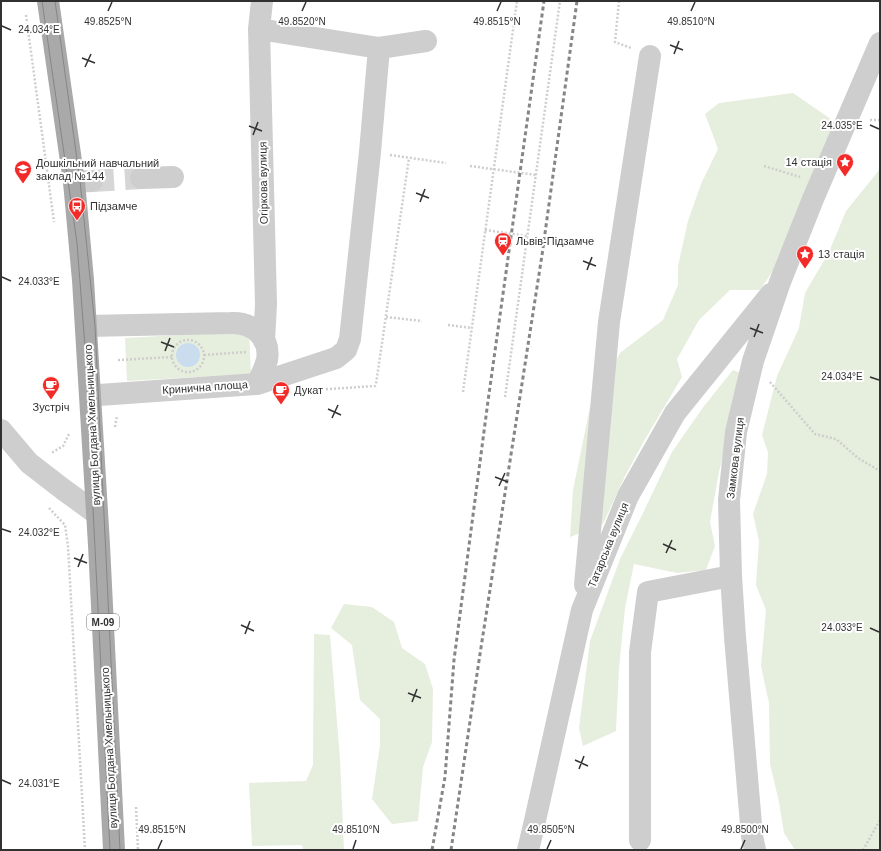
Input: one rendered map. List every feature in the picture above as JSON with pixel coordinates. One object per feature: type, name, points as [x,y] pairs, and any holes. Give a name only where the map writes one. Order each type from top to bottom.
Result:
[{"type":"main road","name":"вулиця Богдана Хмельницького","points":[[48,1],[83,182],[83,280],[97,514],[114,850]]},
{"type":"street","name":"Огіркова вулиця","points":[[262,1],[259,28],[266,346]]},
{"type":"street","points":[[259,28],[379,48],[426,41]]},
{"type":"street","name":"Замкова вулиця","points":[[755,850],[750,820],[731,576],[729,500],[736,432],[753,361],[780,282],[813,199],[880,43]]},
{"type":"street","points":[[257,384],[336,358],[346,350],[350,339],[370,152],[379,48]]},
{"type":"street","points":[[582,610],[609,322],[650,56]]},
{"type":"street","points":[[141,178],[173,177]]},
{"type":"street","name":"Татарська вулиця","points":[[528,850],[582,610],[628,496],[675,413],[780,282]]},
{"type":"street","points":[[86,326],[238,323],[244,324],[256,330],[266,346]]},
{"type":"street","name":"Кринична площа","points":[[90,394],[99,395],[257,384],[267,360],[266,346]]},
{"type":"street","points":[[1,430],[29,463],[97,514]]},
{"type":"street","points":[[640,840],[640,652],[648,592],[731,576]]},
{"type":"path","points":[[463,392],[517,1]]},
{"type":"path","points":[[505,397],[560,1]]},
{"type":"path","points":[[616,42],[620,1]]},
{"type":"path","points":[[25,9],[54,227]]},
{"type":"path","points":[[370,152],[446,163]]},
{"type":"path","points":[[314,390],[375,386],[377,382],[409,158]]},
{"type":"path","points":[[470,166],[536,175]]},
{"type":"path","points":[[764,166],[804,178]]},
{"type":"path","points":[[485,230],[527,236]]},
{"type":"path","points":[[386,316],[422,321]]},
{"type":"path","points":[[448,325],[472,328]]},
{"type":"path","points":[[192,340],[197,342],[203,350],[204,360],[194,370],[189,372],[179,368],[175,364],[173,357],[172,354],[177,344],[182,341],[192,340]]},
{"type":"path","points":[[204,355],[266,346]]},
{"type":"path","points":[[118,360],[173,357]]},
{"type":"path","points":[[753,361],[815,434],[836,440],[858,458],[880,471]]},
{"type":"path","points":[[63,446],[70,432]]},
{"type":"path","points":[[65,525],[69,554],[85,850]]},
{"type":"path","points":[[863,850],[880,820]]},
{"type":"green space","points":[[793,93],[835,122],[782,257],[760,290],[730,290],[699,320],[677,359],[682,377],[625,476],[603,524],[570,537],[573,490],[590,407],[620,353],[663,320],[678,285],[678,266],[688,221],[701,184],[718,149],[705,114],[719,103]]},
{"type":"green space","points":[[880,169],[880,850],[795,850],[784,833],[779,802],[770,764],[769,703],[761,666],[766,610],[756,585],[759,541],[753,514],[767,474],[768,452],[762,435],[777,376],[799,328],[805,293],[829,252],[846,211]]},
{"type":"green space","points":[[249,331],[251,374],[127,381],[125,338]]},
{"type":"green space","points":[[733,370],[746,375],[735,404],[719,472],[710,522],[715,546],[706,570],[677,573],[634,564],[625,608],[619,668],[616,731],[583,746],[579,728],[590,641],[620,559],[672,452],[704,406]]},
{"type":"green space","points":[[344,604],[372,607],[394,622],[402,648],[425,664],[433,689],[432,742],[423,767],[418,821],[392,824],[372,799],[380,745],[380,719],[360,700],[352,645],[331,628]]},
{"type":"green space","points":[[314,634],[330,635],[340,759],[344,850],[303,850],[302,845],[252,846],[249,783],[306,781],[313,765]]},
{"type":"water","points":[[188,343],[193,344],[199,350],[199,360],[193,366],[188,367],[183,366],[177,360],[176,355],[177,350],[183,344]]},
{"type":"tunnel","points":[[92,181],[141,178]]},
{"type":"tram line","points":[[42,1],[77,243],[85,347],[110,850]]},
{"type":"tram line","points":[[55,1],[80,181],[95,326],[120,850]]},
{"type":"railway","points":[[432,850],[445,777],[454,660],[488,401],[544,1]]},
{"type":"railway","points":[[451,850],[542,255],[577,1]]},
{"type":"place","name":"14 стація","points":[[845,177]]},
{"type":"place","name":"Дошкільний навчальний заклад №144","points":[[23,184]]},
{"type":"place","name":"Підзамче","points":[[77,221]]},
{"type":"place","name":"Львів-Підзамче","points":[[503,256]]},
{"type":"place","name":"13 стація","points":[[805,269]]},
{"type":"place","name":"Зустріч","points":[[51,400]]},
{"type":"place","name":"Дукат","points":[[281,405]]}]
